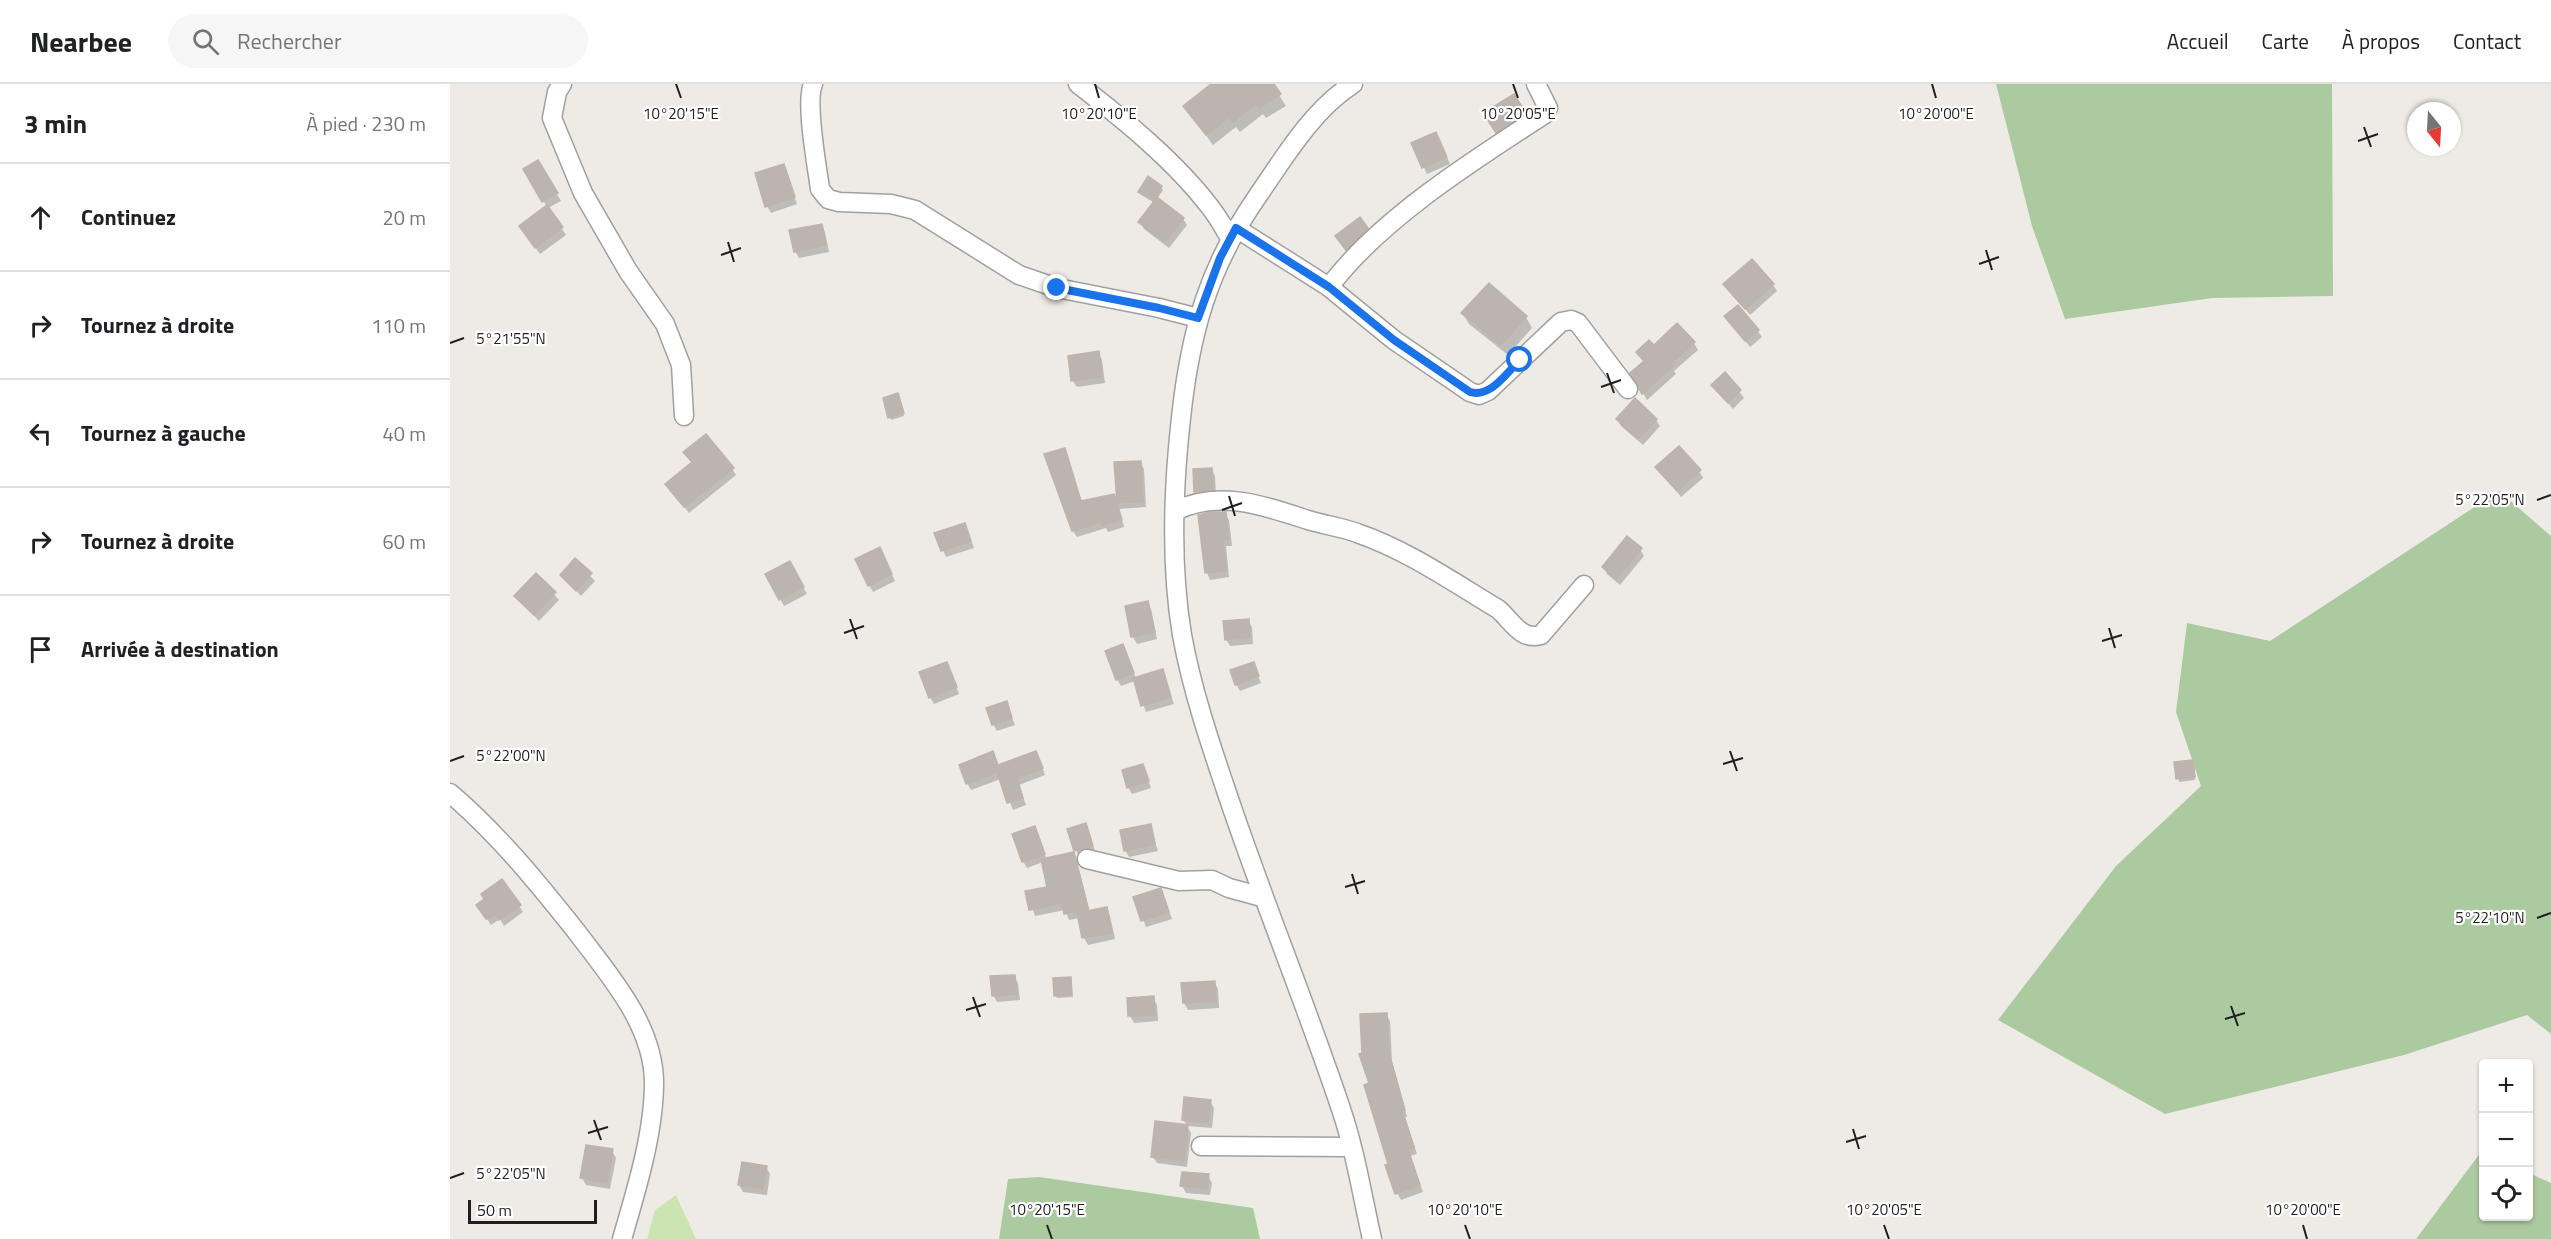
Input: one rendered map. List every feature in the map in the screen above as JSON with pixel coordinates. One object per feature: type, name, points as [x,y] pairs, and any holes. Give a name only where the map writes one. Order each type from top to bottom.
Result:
[{"type":"street","points":[[562,84],[557,92],[552,118],[583,193],[628,271],[665,324],[681,365],[684,416]]},
{"type":"street","points":[[813,84],[810,91],[811,106],[820,189],[828,199],[839,202],[891,204],[915,210],[1019,275],[1057,288],[1198,318]]},
{"type":"street","points":[[1077,84],[1147,141],[1185,179],[1233,233],[1329,287],[1394,340],[1470,392],[1479,394],[1488,391],[1561,322],[1571,320],[1578,323],[1628,389]]},
{"type":"street","points":[[1353,84],[1324,108],[1301,135],[1233,233],[1198,318],[1184,391],[1175,471],[1174,554],[1182,631],[1189,671],[1200,712],[1262,897],[1342,1110],[1372,1239]]},
{"type":"street","points":[[1329,287],[1339,273],[1383,231],[1448,178],[1545,114],[1548,108],[1536,84]]},
{"type":"street","points":[[1175,511],[1195,503],[1241,500],[1266,505],[1357,533],[1393,548],[1498,609],[1523,635],[1532,638],[1541,635],[1584,585]]},
{"type":"street","points":[[450,793],[472,812],[530,873],[628,1002],[647,1043],[654,1082],[650,1124],[622,1239]]},
{"type":"street","points":[[1087,859],[1179,881],[1212,880],[1229,888],[1262,897]]},
{"type":"street","points":[[1202,1146],[1351,1147]]},
{"type":"green space","points":[[1996,84],[2332,84],[2333,296],[2212,298],[2065,319],[2032,226]]},
{"type":"green space","points":[[2499,491],[2551,536],[2551,1034],[2527,1015],[2404,1055],[2165,1114],[1998,1020],[2116,866],[2201,786],[2176,712],[2187,623],[2270,641]]},
{"type":"green space","points":[[2479,1155],[2479,1221],[2533,1221],[2533,1175],[2551,1183],[2551,1239],[2416,1239]]},
{"type":"green space","points":[[1039,1177],[1253,1208],[1260,1239],[999,1239],[1008,1179]]},
{"type":"green space","points":[[676,1195],[696,1239],[647,1239],[655,1210]]},
{"type":"building","points":[[1211,84],[1274,84],[1281,94],[1259,108],[1256,104],[1233,122],[1229,117],[1206,135],[1183,106]]},
{"type":"building","points":[[1514,94],[1526,113],[1496,133],[1483,113]]},
{"type":"building","points":[[1436,132],[1447,157],[1422,168],[1411,143]]},
{"type":"building","points":[[538,160],[558,193],[542,202],[523,169]]},
{"type":"building","points":[[784,164],[795,197],[765,207],[755,173]]},
{"type":"building","points":[[1148,176],[1162,186],[1153,201],[1138,192]]},
{"type":"building","points":[[1157,197],[1184,218],[1165,242],[1138,222]]},
{"type":"building","points":[[547,205],[563,227],[535,248],[519,226]]},
{"type":"building","points":[[1360,217],[1368,228],[1346,250],[1335,236]]},
{"type":"building","points":[[822,224],[826,245],[794,252],[789,230]]},
{"type":"building","points":[[1752,259],[1774,284],[1745,309],[1723,284]]},
{"type":"building","points":[[1489,283],[1527,316],[1501,345],[1461,313]]},
{"type":"building","points":[[1738,305],[1759,330],[1745,341],[1724,316]]},
{"type":"building","points":[[1677,323],[1695,342],[1642,394],[1630,373],[1644,361],[1636,352],[1649,340],[1654,345]]},
{"type":"building","points":[[1099,351],[1102,377],[1071,381],[1068,356]]},
{"type":"building","points":[[1725,372],[1741,390],[1728,403],[1711,385]]},
{"type":"building","points":[[898,393],[904,413],[888,418],[883,398]]},
{"type":"building","points":[[1635,398],[1657,419],[1638,439],[1616,419]]},
{"type":"building","points":[[706,434],[734,468],[684,507],[665,484],[692,462],[683,452]]},
{"type":"building","points":[[1679,446],[1701,470],[1677,491],[1655,467]]},
{"type":"building","points":[[1065,448],[1081,501],[1114,494],[1117,502],[1114,462],[1141,461],[1143,501],[1117,503],[1122,520],[1102,525],[1101,522],[1072,531],[1044,454]]},
{"type":"building","points":[[1212,468],[1213,490],[1194,492],[1193,469]]},
{"type":"building","points":[[1226,512],[1229,539],[1223,540],[1226,571],[1205,573],[1198,515]]},
{"type":"building","points":[[965,523],[971,541],[941,551],[934,533]]},
{"type":"building","points":[[1627,536],[1642,548],[1616,579],[1602,567]]},
{"type":"building","points":[[880,547],[892,574],[868,586],[855,559]]},
{"type":"building","points":[[575,558],[592,573],[576,591],[560,575]]},
{"type":"building","points":[[790,561],[804,587],[779,600],[765,574]]},
{"type":"building","points":[[536,573],[556,592],[534,615],[514,596]]},
{"type":"building","points":[[1148,601],[1155,632],[1131,637],[1125,606]]},
{"type":"building","points":[[1249,619],[1250,637],[1225,640],[1223,621]]},
{"type":"building","points":[[1123,644],[1134,673],[1116,680],[1105,651]]},
{"type":"building","points":[[947,662],[957,687],[929,698],[919,672]]},
{"type":"building","points":[[1254,662],[1259,676],[1235,685],[1230,670]]},
{"type":"building","points":[[1163,669],[1171,697],[1141,706],[1133,678]]},
{"type":"building","points":[[1007,701],[1012,718],[992,725],[986,708]]},
{"type":"building","points":[[993,751],[998,765],[1036,751],[1043,768],[1017,778],[1023,798],[1007,803],[997,772],[966,784],[959,765]]},
{"type":"building","points":[[2193,760],[2195,777],[2176,779],[2174,762]]},
{"type":"building","points":[[1143,764],[1149,781],[1127,788],[1122,770]]},
{"type":"building","points":[[1086,823],[1093,846],[1074,851],[1067,829]]},
{"type":"building","points":[[1151,824],[1155,844],[1124,851],[1120,830]]},
{"type":"building","points":[[1035,826],[1045,854],[1022,862],[1012,834]]},
{"type":"building","points":[[1074,852],[1088,909],[1064,914],[1062,903],[1029,910],[1025,891],[1047,887],[1041,859]]},
{"type":"building","points":[[502,879],[521,905],[499,920],[495,914],[486,919],[476,905],[484,899],[481,894]]},
{"type":"building","points":[[1161,888],[1169,912],[1141,921],[1133,897]]},
{"type":"building","points":[[1107,907],[1112,933],[1082,938],[1077,913]]},
{"type":"building","points":[[1015,975],[1017,994],[992,996],[990,976]]},
{"type":"building","points":[[1071,977],[1072,994],[1054,996],[1053,978]]},
{"type":"building","points":[[1215,981],[1216,1001],[1183,1003],[1181,983]]},
{"type":"building","points":[[1154,996],[1155,1015],[1128,1016],[1127,998]]},
{"type":"building","points":[[1387,1013],[1389,1053],[1405,1110],[1402,1110],[1414,1147],[1408,1149],[1420,1185],[1395,1194],[1364,1085],[1369,1083],[1359,1054],[1362,1053],[1360,1014]]},
{"type":"building","points":[[1184,1097],[1211,1100],[1208,1122],[1182,1120]]},
{"type":"building","points":[[1155,1121],[1188,1125],[1184,1161],[1151,1157]]},
{"type":"building","points":[[586,1145],[613,1149],[607,1183],[580,1178]]},
{"type":"building","points":[[742,1162],[767,1166],[763,1189],[738,1185]]},
{"type":"building","points":[[1182,1172],[1209,1174],[1207,1189],[1180,1186]]},
{"type":"route","points":[[1057,288],[1198,318],[1220,258],[1236,228],[1329,287],[1394,340],[1470,392],[1479,394],[1488,391],[1520,360]]}]
